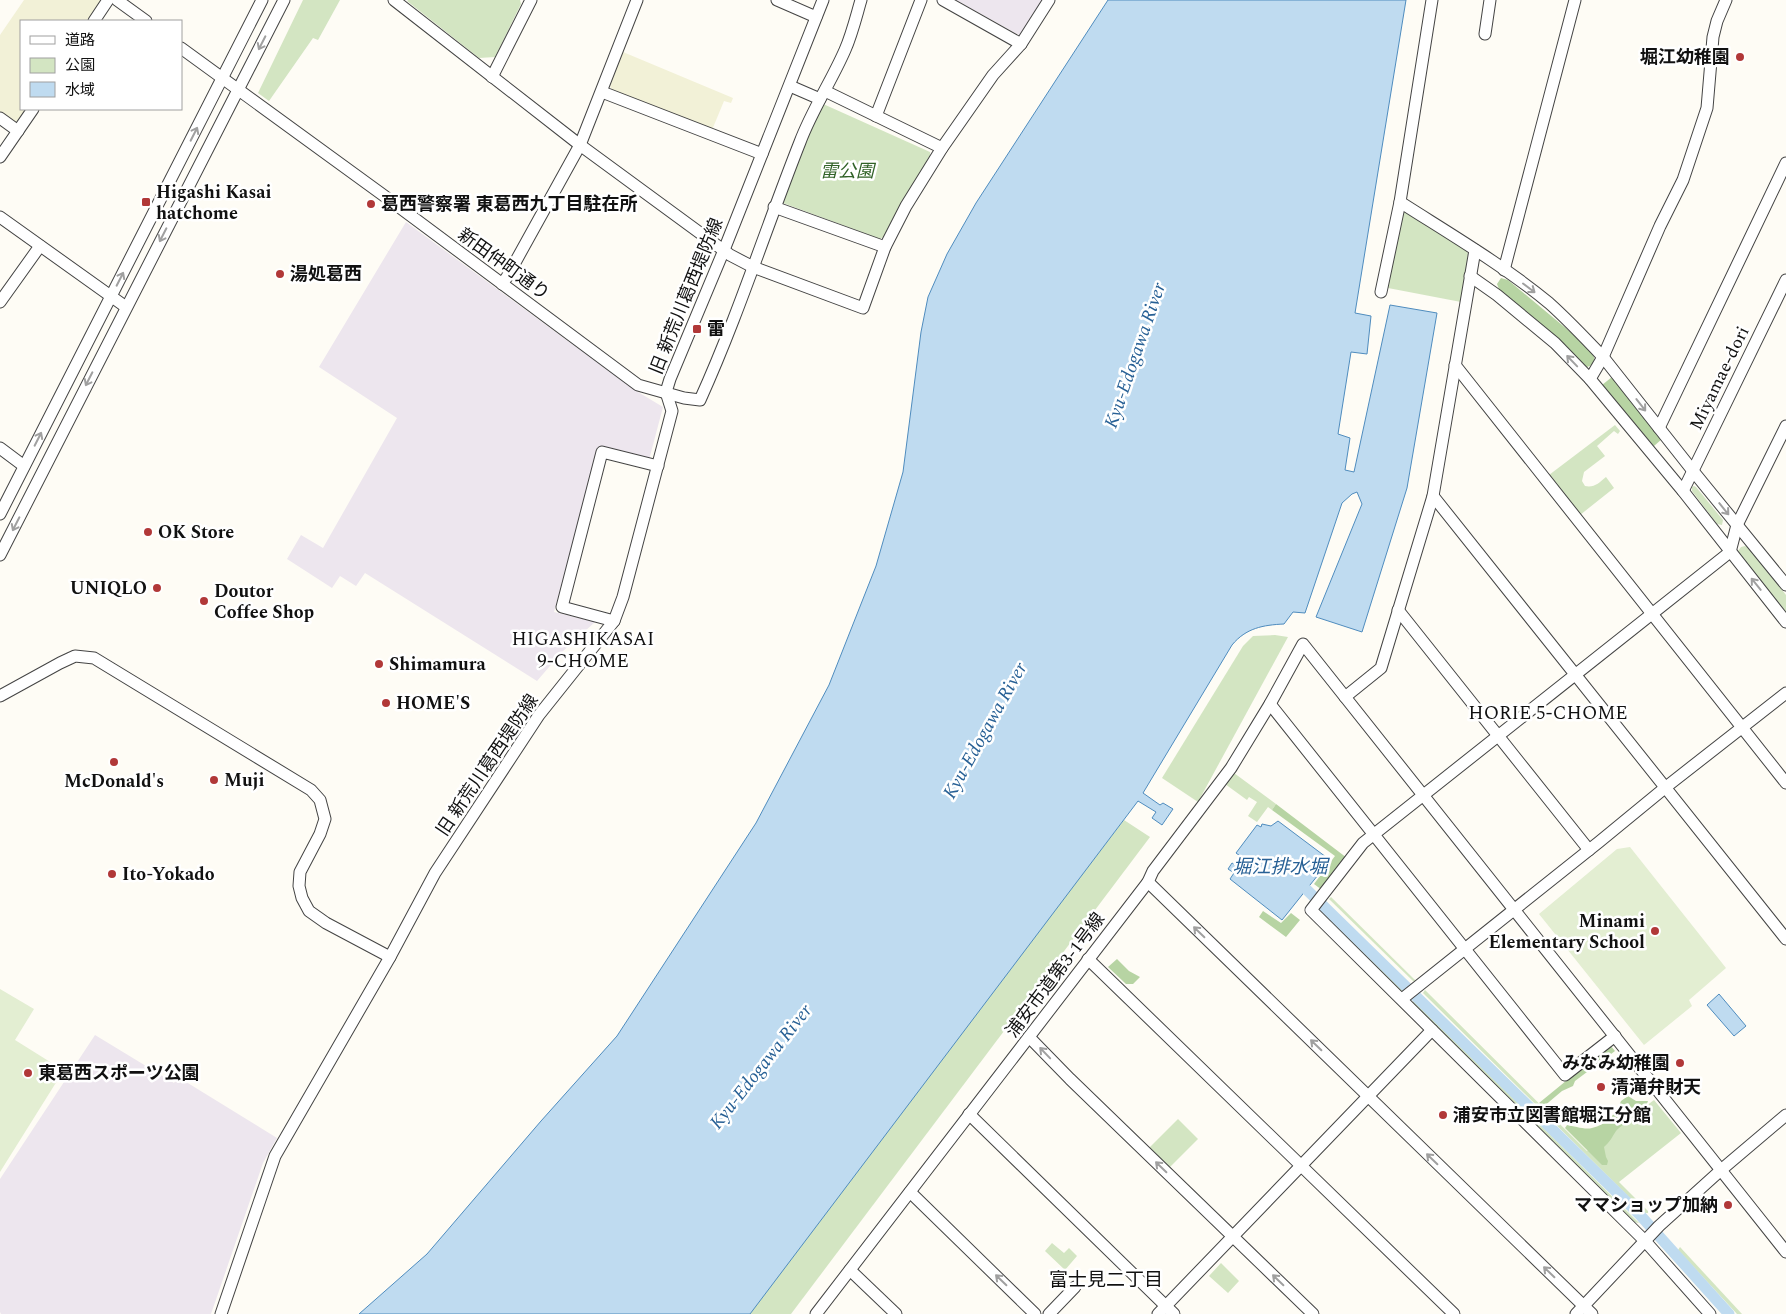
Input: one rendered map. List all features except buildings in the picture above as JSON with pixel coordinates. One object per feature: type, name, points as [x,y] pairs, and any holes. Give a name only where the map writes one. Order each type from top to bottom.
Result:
[{"type":"street","points":[[95,20],[108,0]]},
{"type":"street","points":[[117,0],[145,20]]},
{"type":"street","points":[[0,514],[262,0]]},
{"type":"street","points":[[0,555],[284,0]]},
{"type":"street","points":[[492,77],[531,0]]},
{"type":"street","points":[[502,284],[580,145],[637,0]]},
{"type":"street","points":[[777,0],[816,17]]},
{"type":"street","name":"旧 新荒川葛西堤防線","points":[[221,1314],[275,1156],[390,957],[435,873],[539,715],[614,621],[672,411],[666,392],[674,368],[724,250],[823,0]]},
{"type":"street","points":[[753,267],[807,123],[846,48],[861,0]]},
{"type":"street","points":[[876,116],[921,0]]},
{"type":"street","points":[[943,0],[1021,44]]},
{"type":"street","points":[[399,2],[580,145],[724,250],[753,267],[863,308],[885,247],[906,206],[942,148],[993,75],[1021,44],[1049,0]]},
{"type":"street","points":[[1381,292],[1400,202],[1432,0]]},
{"type":"street","points":[[1485,34],[1490,0]]},
{"type":"street","points":[[1504,270],[1575,0]]},
{"type":"street","points":[[1590,379],[1603,357],[1682,180],[1707,108],[1714,37],[1717,21],[1726,0]]},
{"type":"street","name":"新田仲町通り","points":[[182,49],[638,385],[654,391],[700,400],[718,360],[753,267]]},
{"type":"street","points":[[790,86],[823,95],[876,116],[942,148]]},
{"type":"street","points":[[602,92],[762,154]]},
{"type":"street","points":[[0,158],[33,110]]},
{"type":"street","points":[[0,118],[18,131]]},
{"type":"street","points":[[1659,428],[1786,163]]},
{"type":"street","points":[[1400,202],[1475,250],[1549,304],[1603,357],[1786,585]]},
{"type":"street","points":[[774,207],[885,247]]},
{"type":"street","points":[[0,217],[126,307]]},
{"type":"street","points":[[0,302],[40,246]]},
{"type":"street","points":[[1475,250],[1433,496],[1381,668],[1345,697],[1786,1252]]},
{"type":"street","points":[[1470,276],[1497,295],[1555,342],[1590,379],[1683,491],[1786,622]]},
{"type":"street","name":"Miyamae-dori","points":[[1683,491],[1786,280]]},
{"type":"street","points":[[1455,365],[1786,783]]},
{"type":"street","points":[[1710,1314],[1647,1239],[1311,910],[1363,843],[1730,552],[1737,525],[1786,426]]},
{"type":"street","points":[[0,448],[24,466]]},
{"type":"street","points":[[614,621],[562,607],[602,452],[658,466]]},
{"type":"street","points":[[1433,496],[1786,940]]},
{"type":"street","points":[[1398,610],[1590,850]]},
{"type":"street","name":"浦安市道第3-1号線","points":[[816,1314],[1148,882],[1153,871],[1230,768],[1270,704],[1302,644],[1345,697]]},
{"type":"street","points":[[0,696],[60,662],[75,656],[94,658],[311,790],[320,800],[325,819],[313,850],[300,872],[298,886],[302,898],[309,911],[326,923],[390,957]]},
{"type":"street","points":[[1402,999],[1786,693]]},
{"type":"street","points":[[1270,704],[1565,1075],[1615,1036]]},
{"type":"street","points":[[1148,882],[1368,1096],[1584,1311],[1659,1226],[1786,1115]]},
{"type":"street","points":[[1088,959],[1454,1314]]},
{"type":"street","points":[[969,1114],[1166,1311],[1232,1236],[1432,1030]]},
{"type":"street","points":[[1029,1037],[1078,1088],[1313,1314]]},
{"type":"street","points":[[910,1192],[1036,1314]]},
{"type":"street","points":[[850,1270],[896,1314]]},
{"type":"street","points":[[1049,1314],[1075,1287]]},
{"type":"shaded area","points":[[956,0],[1046,0],[1024,33],[1019,35]]},
{"type":"shaded area","points":[[406,222],[633,389],[663,407],[649,460],[598,447],[554,612],[595,622],[562,652],[537,681],[365,573],[356,586],[340,576],[332,588],[287,559],[301,535],[323,548],[397,418],[319,367]]},
{"type":"shaded area","points":[[95,1035],[174,1083],[178,1077],[277,1138],[263,1163],[211,1314],[1,1314],[0,1312],[0,1179]]},
{"type":"green space","points":[[24,0],[102,0],[88,20],[20,20],[20,110],[26,110],[19,121],[13,122],[0,112],[0,35]]},
{"type":"green space","points":[[303,0],[340,0],[318,40],[313,38],[269,101],[258,93]]},
{"type":"green space","points":[[408,0],[520,0],[521,4],[495,57],[479,58]]},
{"type":"green space","points":[[623,52],[733,98],[731,103],[724,101],[712,130],[612,90],[610,86]]},
{"type":"green space","name":"雷公園","points":[[821,103],[930,152],[930,159],[885,236],[880,239],[783,203],[780,199]]},
{"type":"green space","points":[[1406,211],[1466,249],[1468,254],[1461,302],[1388,288],[1386,286],[1403,212]]},
{"type":"green space","points":[[1501,278],[1508,280],[1592,350],[1595,361],[1587,367],[1582,365],[1558,340],[1499,289],[1497,284]]},
{"type":"green space","points":[[1612,377],[1662,439],[1654,446],[1602,385]]},
{"type":"green space","points":[[1615,425],[1620,431],[1618,434],[1614,431],[1597,446],[1605,456],[1584,472],[1582,481],[1585,486],[1594,486],[1606,477],[1614,488],[1580,515],[1549,475]]},
{"type":"green space","points":[[1694,486],[1723,520],[1722,525],[1717,524],[1692,491]]},
{"type":"green space","points":[[1741,547],[1749,548],[1786,595],[1786,614],[1739,555],[1738,551]]},
{"type":"green space","points":[[1275,635],[1288,637],[1198,802],[1162,778],[1243,646],[1253,636]]},
{"type":"green space","points":[[1234,773],[1276,804],[1272,810],[1268,807],[1257,822],[1248,816],[1257,802],[1249,797],[1247,800],[1225,784]]},
{"type":"green space","points":[[1276,804],[1347,858],[1322,890],[1314,884],[1335,856],[1272,810]]},
{"type":"green space","points":[[1124,820],[1150,837],[791,1314],[741,1314]]},
{"type":"green space","points":[[1630,847],[1726,968],[1689,1000],[1692,1006],[1644,1045],[1539,914],[1617,849]]},
{"type":"green space","points":[[1331,897],[1417,982],[1413,981],[1329,899]]},
{"type":"green space","points":[[1322,909],[1405,991],[1401,991],[1322,913],[1320,910]]},
{"type":"green space","points":[[1263,911],[1281,923],[1291,913],[1300,920],[1286,937],[1259,917]]},
{"type":"green space","points":[[1117,959],[1129,971],[1140,977],[1133,984],[1126,984],[1108,967]]},
{"type":"green space","name":"東葛西スポーツ公園","points":[[0,989],[34,1009],[15,1040],[55,1065],[57,1081],[0,1172]]},
{"type":"green space","points":[[1425,990],[1587,1151],[1654,1100],[1681,1133],[1619,1182],[1648,1213],[1645,1213],[1423,993]]},
{"type":"green space","points":[[1414,1000],[1639,1223],[1633,1222],[1412,1003]]},
{"type":"green space","points":[[1610,1045],[1615,1051],[1575,1081],[1573,1086],[1562,1091],[1543,1107],[1539,1103]]},
{"type":"green space","points":[[1628,1096],[1636,1101],[1648,1101],[1638,1114],[1616,1131],[1604,1147],[1608,1161],[1607,1165],[1602,1165],[1565,1128],[1567,1125],[1589,1128],[1602,1124],[1610,1118],[1617,1110],[1621,1101]]},
{"type":"green space","points":[[1178,1119],[1198,1139],[1170,1167],[1149,1148]]},
{"type":"green space","points":[[1052,1243],[1064,1253],[1069,1248],[1077,1256],[1065,1270],[1045,1251]]},
{"type":"green space","points":[[1680,1247],[1742,1314],[1737,1314],[1678,1250]]},
{"type":"green space","points":[[1221,1263],[1239,1281],[1228,1293],[1209,1276]]},
{"type":"water","name":"Kyu-Edogawa River","points":[[1108,0],[1406,0],[1355,313],[1371,316],[1367,354],[1351,352],[1338,434],[1350,438],[1345,470],[1354,472],[1390,305],[1437,313],[1407,488],[1362,632],[1316,617],[1362,504],[1357,492],[1342,503],[1305,613],[1293,612],[1284,624],[1255,628],[1237,639],[1143,793],[1160,805],[1163,803],[1173,809],[1162,825],[1152,818],[1156,812],[1138,801],[750,1314],[359,1314],[427,1254],[617,1036],[756,823],[829,685],[876,566],[903,472],[921,332],[928,297],[947,254],[976,203]]},
{"type":"water","name":"堀江排水堀","points":[[1278,821],[1330,860],[1282,920],[1230,879],[1234,873],[1228,869],[1232,863],[1239,867],[1244,860],[1236,853],[1257,825],[1261,827],[1262,824],[1271,826]]},
{"type":"water","points":[[1719,994],[1746,1026],[1734,1036],[1707,1005]]},
{"type":"waterway","points":[[1307,890],[1640,1215],[1729,1314]]},
{"type":"place","name":"堀江幼稚園","points":[[1740,57]]},
{"type":"place","name":"Higashi Kasai hatchome","points":[[146,202]]},
{"type":"place","name":"葛西警察署 東葛西九丁目駐在所","points":[[371,204]]},
{"type":"place","name":"湯処葛西","points":[[280,274]]},
{"type":"place","name":"雷","points":[[697,329]]},
{"type":"place","name":"OK Store","points":[[148,532]]},
{"type":"place","name":"UNIQLO","points":[[157,588]]},
{"type":"place","name":"Doutor Coffee Shop","points":[[204,601]]},
{"type":"place","name":"Shimamura","points":[[379,664]]},
{"type":"place","name":"HOME'S","points":[[386,703]]},
{"type":"place","name":"McDonald's","points":[[114,762]]},
{"type":"place","name":"Muji","points":[[214,780]]},
{"type":"place","name":"Ito-Yokado","points":[[112,874]]},
{"type":"place","name":"Minami Elementary School","points":[[1655,931]]},
{"type":"place","name":"みなみ幼稚園","points":[[1680,1063]]},
{"type":"place","name":"東葛西スポーツ公園","points":[[28,1073]]},
{"type":"place","name":"清滝弁財天","points":[[1601,1087]]},
{"type":"place","name":"浦安市立図書館堀江分館","points":[[1443,1115]]},
{"type":"place","name":"ママショップ加納","points":[[1728,1205]]},
{"type":"district","name":"HIGASHIKASAI 9-CHOME","points":[[583,649]]},
{"type":"district","name":"HORIE 5-CHOME","points":[[1548,712]]},
{"type":"district","name":"富士見二丁目","points":[[1106,1279]]}]
